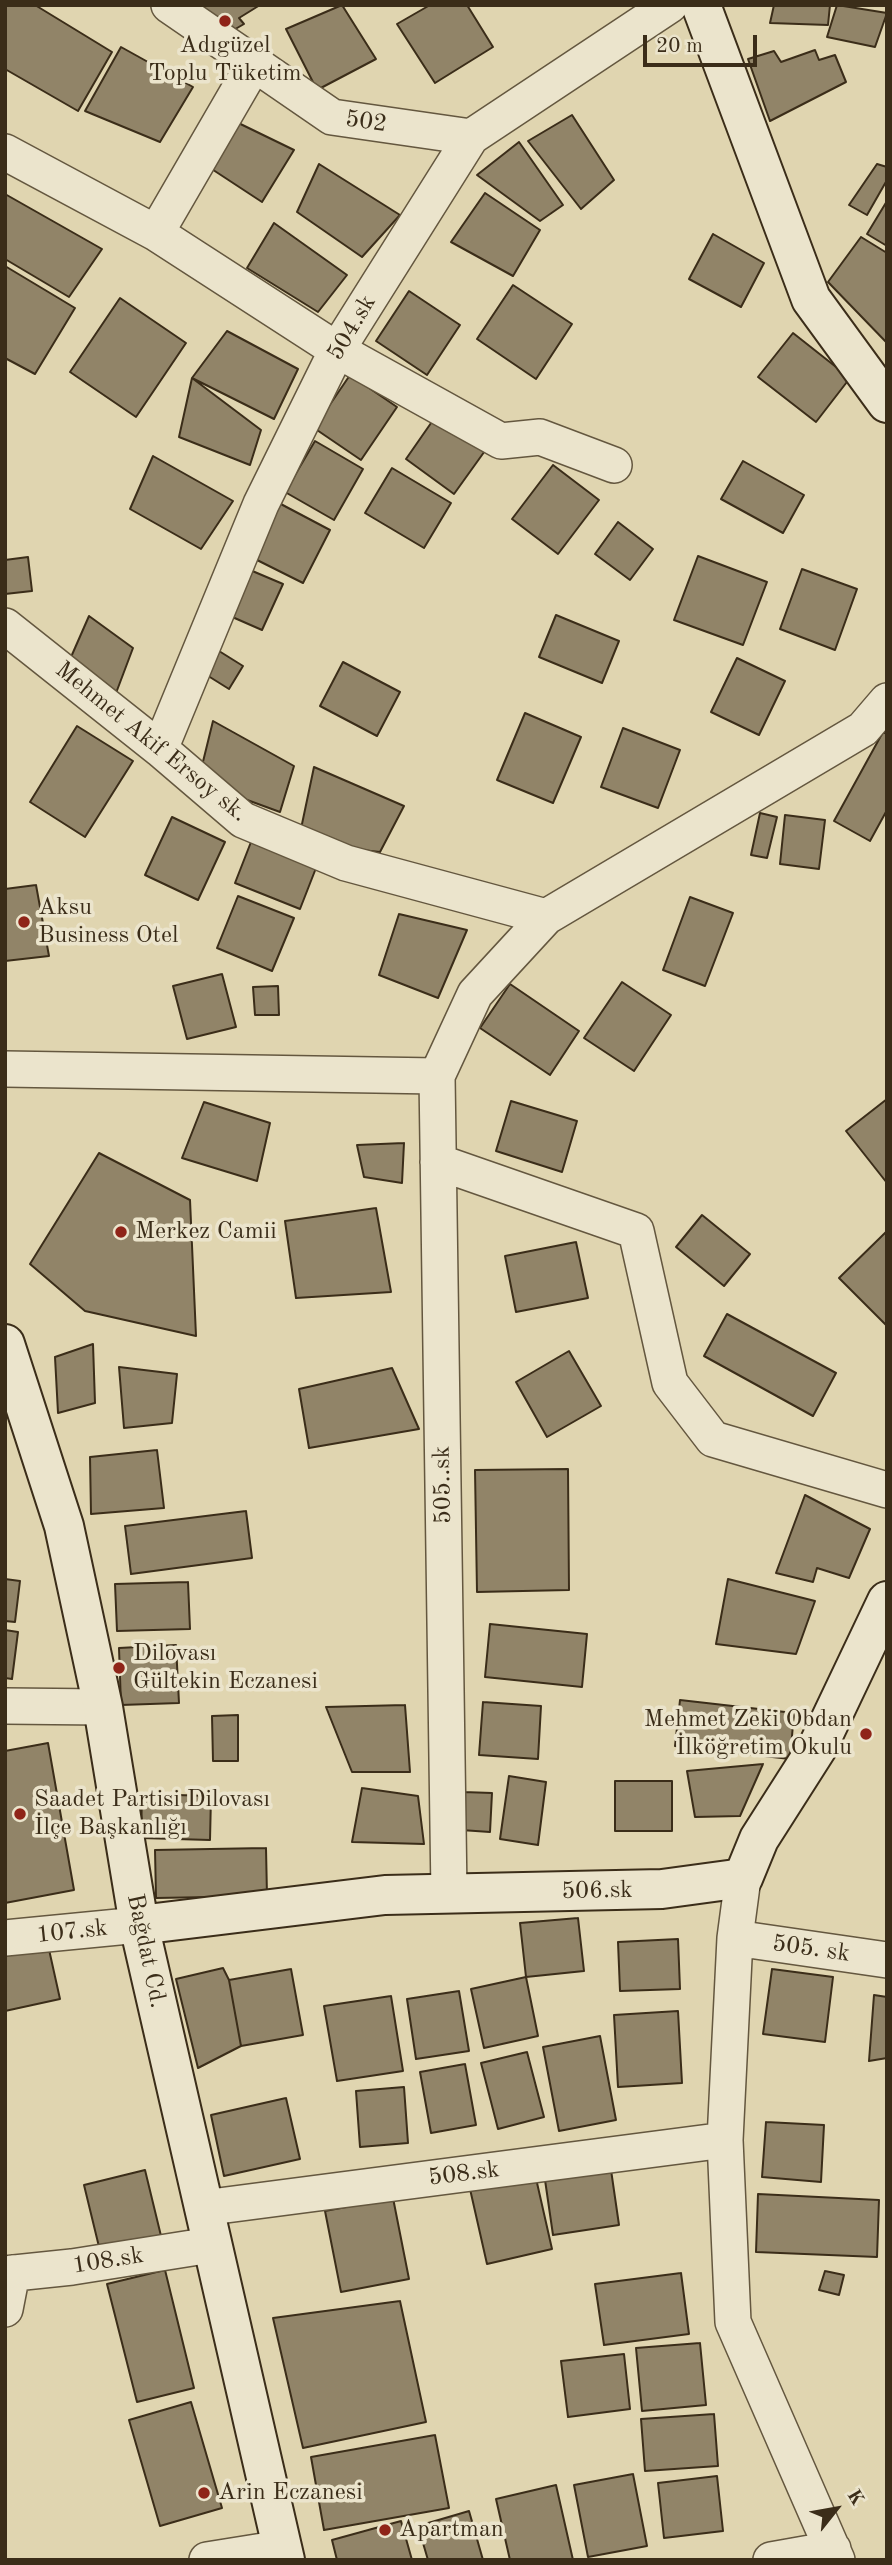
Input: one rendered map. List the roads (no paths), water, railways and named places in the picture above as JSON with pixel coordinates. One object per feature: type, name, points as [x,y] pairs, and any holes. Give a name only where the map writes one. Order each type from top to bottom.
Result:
[{"type":"main road","points":[[701,5],[811,299],[887,403]]},
{"type":"main road","name":"Bağdat Cd.","points":[[5,1344],[65,1526],[103,1707],[139,1925],[284,2554]]},
{"type":"main road","points":[[743,1878],[759,1839],[817,1748],[887,1601]]},
{"type":"main road","name":"506.sk","points":[[139,1925],[385,1895],[662,1889],[743,1878]]},
{"type":"street","name":"502","points":[[169,5],[332,117],[471,137]]},
{"type":"street","name":"504.sk","points":[[160,749],[261,504],[337,350],[471,137],[670,5]]},
{"type":"street","points":[[156,233],[254,64]]},
{"type":"street","points":[[5,152],[156,233],[337,350],[501,441],[540,437],[614,465]]},
{"type":"street","name":"Mehmet Akif Ersoy sk.","points":[[5,625],[160,749],[243,820],[346,863],[546,917]]},
{"type":"street","points":[[5,1069],[437,1076],[475,994],[546,917],[863,729],[887,701]]},
{"type":"street","name":"505..sk","points":[[437,1076],[449,1894]]},
{"type":"street","points":[[438,1162],[636,1231],[670,1383],[713,1439],[887,1490]]},
{"type":"street","points":[[5,1706],[103,1707]]},
{"type":"street","points":[[743,1878],[735,1938],[725,2140],[733,2322],[835,2555],[771,2560]]},
{"type":"street","name":"107.sk","points":[[5,1938],[139,1925]]},
{"type":"street","name":"505. sk","points":[[735,1938],[887,1960]]},
{"type":"street","name":"508.sk","points":[[203,2208],[725,2140]]},
{"type":"street","name":"108.sk","points":[[9,2273],[72,2267],[211,2245]]},
{"type":"street","points":[[5,2309],[9,2273]]},
{"type":"street","points":[[207,2560],[284,2554]]},
{"type":"place","name":"Adıgüzel Toplu Tüketim","points":[[225,21]]},
{"type":"place","name":"Aksu Business Otel","points":[[24,922]]},
{"type":"place","name":"Merkez Camii","points":[[121,1232]]},
{"type":"place","name":"Dilovası Gültekin Eczanesi","points":[[119,1668]]},
{"type":"place","name":"Mehmet Zeki Obdan İlköğretim Okulu","points":[[866,1734]]},
{"type":"place","name":"Saadet Partisi Dilovası İlçe Başkanlığı","points":[[20,1814]]},
{"type":"place","name":"Arin Eczanesi","points":[[204,2493]]},
{"type":"place","name":"Apartman","points":[[385,2530]]}]
